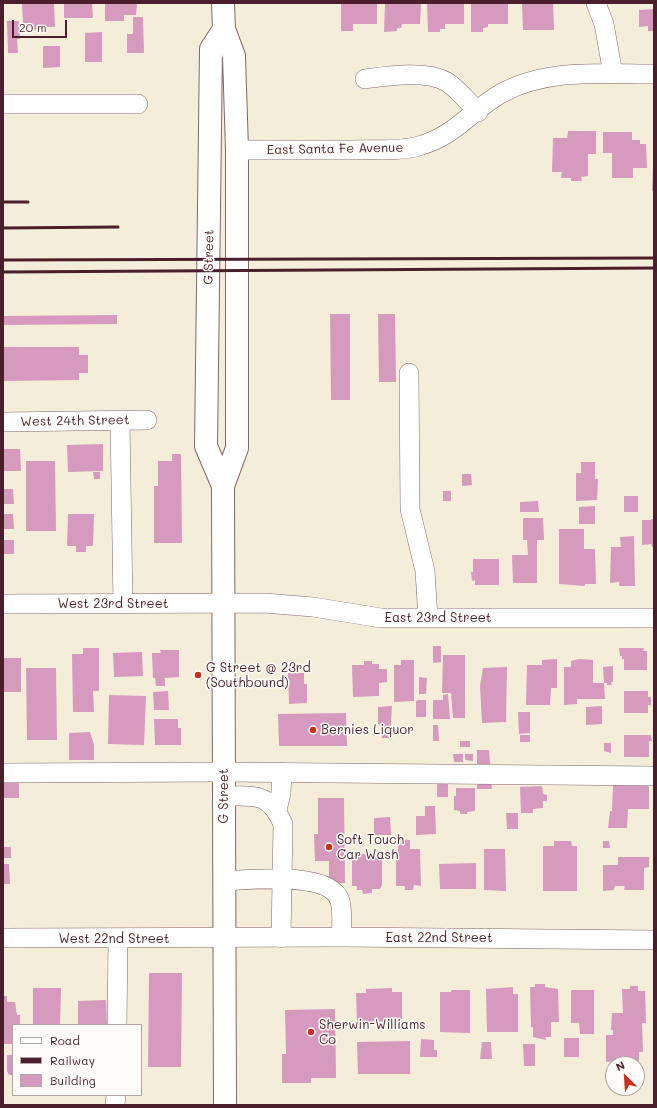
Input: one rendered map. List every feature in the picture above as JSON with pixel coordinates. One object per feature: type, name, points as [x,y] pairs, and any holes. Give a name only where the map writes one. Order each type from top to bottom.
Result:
[{"type":"main road","name":"G Street","points":[[223,3],[224,29],[234,56],[237,150],[237,448],[223,486],[222,603],[225,1105]]},
{"type":"main road","name":"G Street","points":[[223,486],[206,446],[211,49],[224,29]]},
{"type":"street","points":[[596,3],[604,24],[613,74]]},
{"type":"street","name":"East Santa Fe Avenue","points":[[237,150],[408,148],[426,144],[444,136],[460,126],[502,93],[539,78],[576,74],[654,74]]},
{"type":"street","points":[[365,79],[392,76],[430,76],[440,79],[454,88],[478,112]]},
{"type":"street","points":[[3,104],[138,104]]},
{"type":"street","points":[[409,373],[410,509],[425,571],[428,618]]},
{"type":"street","name":"West 24th Street","points":[[3,422],[147,420]]},
{"type":"street","points":[[120,421],[123,604]]},
{"type":"street","name":"East 23rd Street","points":[[222,603],[288,604],[381,618],[654,618]]},
{"type":"street","name":"West 23rd Street","points":[[3,604],[222,603]]},
{"type":"street","points":[[277,810],[282,772]]},
{"type":"street","points":[[3,773],[282,772],[654,776]]},
{"type":"street","points":[[224,796],[253,796],[264,799],[277,810],[283,824],[281,938]]},
{"type":"street","points":[[224,881],[282,878],[324,884],[334,892],[340,900],[342,937]]},
{"type":"street","name":"East 22nd Street","points":[[224,938],[342,937],[654,940]]},
{"type":"street","name":"West 22nd Street","points":[[3,938],[224,938]]},
{"type":"street","points":[[117,1024],[118,939]]},
{"type":"building","points":[[22,3],[54,3],[55,27],[43,27],[43,29],[30,30],[30,23],[23,23]]},
{"type":"building","points":[[64,3],[92,3],[93,18],[64,18]]},
{"type":"building","points":[[105,3],[135,3],[137,5],[136,15],[124,15],[124,21],[105,21]]},
{"type":"building","points":[[341,3],[377,3],[377,24],[353,24],[353,31],[341,31]]},
{"type":"building","points":[[385,3],[421,3],[420,24],[402,24],[401,28],[397,28],[397,31],[384,32]]},
{"type":"building","points":[[427,3],[464,3],[464,24],[445,24],[445,29],[440,29],[440,32],[428,32]]},
{"type":"building","points":[[471,3],[508,3],[508,24],[488,24],[488,27],[483,28],[483,32],[471,32]]},
{"type":"building","points":[[522,3],[553,3],[554,30],[523,30]]},
{"type":"building","points":[[654,9],[654,31],[648,31],[648,26],[639,27],[639,10]]},
{"type":"building","points":[[133,17],[143,17],[144,53],[127,53],[127,34],[133,34]]},
{"type":"building","points":[[7,21],[19,21],[20,39],[17,39],[18,53],[8,53]]},
{"type":"building","points":[[102,32],[102,62],[85,62],[85,33]]},
{"type":"building","points":[[43,46],[60,46],[60,67],[43,68]]},
{"type":"building","points":[[568,131],[596,131],[596,154],[588,154],[588,176],[581,177],[582,181],[571,181],[571,178],[561,178],[562,172],[552,172],[553,138],[567,138]]},
{"type":"building","points":[[603,132],[632,132],[632,140],[640,140],[640,144],[646,144],[647,168],[633,168],[633,178],[612,178],[612,153],[603,153]]},
{"type":"building","points":[[653,167],[654,191],[652,191]]},
{"type":"building","points":[[330,314],[350,314],[350,400],[331,400]]},
{"type":"building","points":[[378,314],[395,314],[396,382],[379,382]]},
{"type":"building","points":[[117,315],[117,324],[3,325],[3,316]]},
{"type":"building","points":[[3,347],[79,347],[79,355],[88,355],[88,373],[79,373],[79,380],[3,381]]},
{"type":"building","points":[[103,444],[103,471],[68,472],[67,445]]},
{"type":"building","points":[[3,449],[20,449],[21,471],[3,471]]},
{"type":"building","points":[[172,454],[181,454],[182,543],[154,543],[154,486],[158,486],[158,461],[172,461]]},
{"type":"building","points":[[26,461],[55,461],[56,531],[26,531]]},
{"type":"building","points":[[581,462],[595,462],[595,479],[598,479],[597,500],[576,501],[576,473],[581,473]]},
{"type":"building","points":[[93,472],[100,472],[100,479],[94,479]]},
{"type":"building","points":[[462,474],[471,474],[472,485],[462,486]]},
{"type":"building","points":[[3,489],[13,489],[14,504],[3,504]]},
{"type":"building","points":[[443,491],[451,491],[451,501],[443,501]]},
{"type":"building","points":[[624,496],[638,496],[638,512],[624,512]]},
{"type":"building","points":[[538,501],[539,512],[520,512],[520,502]]},
{"type":"building","points":[[595,506],[595,524],[579,524],[579,507]]},
{"type":"building","points":[[3,514],[13,514],[14,529],[3,529]]},
{"type":"building","points":[[68,514],[94,514],[93,546],[86,546],[86,552],[76,552],[76,546],[67,546]]},
{"type":"building","points":[[523,518],[543,518],[544,540],[537,540],[537,583],[513,583],[512,555],[528,555],[527,540],[523,540]]},
{"type":"building","points":[[654,519],[654,547],[652,547],[651,544],[642,545],[642,520]]},
{"type":"building","points":[[559,529],[584,529],[584,549],[595,549],[596,584],[585,584],[585,586],[559,584]]},
{"type":"building","points":[[634,536],[635,586],[619,586],[619,582],[610,583],[611,547],[621,547],[620,537]]},
{"type":"building","points":[[3,540],[14,540],[14,554],[3,554]]},
{"type":"building","points":[[473,559],[499,559],[499,585],[475,585],[475,580],[472,581],[471,572],[473,572]]},
{"type":"building","points":[[433,646],[441,646],[441,662],[433,663]]},
{"type":"building","points":[[83,648],[99,648],[99,691],[93,691],[94,712],[73,712],[72,654],[83,654]]},
{"type":"building","points":[[619,648],[644,648],[643,651],[647,651],[647,670],[624,670],[624,659],[620,656]]},
{"type":"building","points":[[160,650],[179,650],[179,677],[165,678],[165,686],[156,686],[155,678],[153,678],[152,653],[161,653]]},
{"type":"building","points":[[142,652],[143,676],[114,677],[113,653]]},
{"type":"building","points":[[443,655],[465,655],[465,718],[453,718],[451,693],[442,693]]},
{"type":"building","points":[[3,658],[21,658],[21,692],[3,692]]},
{"type":"building","points":[[557,659],[557,688],[551,688],[550,705],[526,705],[527,665],[542,665],[542,660]]},
{"type":"building","points":[[579,659],[593,660],[593,683],[604,683],[605,699],[577,699],[577,704],[564,705],[564,667],[571,667],[571,661]]},
{"type":"building","points":[[401,660],[414,660],[414,701],[394,702],[394,665],[401,665]]},
{"type":"building","points":[[364,661],[372,661],[372,664],[379,664],[379,669],[387,669],[387,682],[379,683],[379,696],[353,697],[352,665],[364,665]]},
{"type":"building","points":[[613,666],[613,682],[611,682],[612,685],[607,685],[607,683],[604,683],[603,667]]},
{"type":"building","points":[[507,667],[506,722],[482,723],[480,686],[483,668]]},
{"type":"building","points":[[26,668],[56,668],[57,740],[27,740]]},
{"type":"building","points":[[288,673],[304,673],[304,684],[307,684],[307,703],[289,704]]},
{"type":"building","points":[[419,677],[427,678],[426,694],[419,694]]},
{"type":"building","points":[[168,691],[169,710],[154,710],[153,692]]},
{"type":"building","points":[[624,691],[648,691],[648,697],[651,697],[651,705],[648,705],[648,713],[624,713]]},
{"type":"building","points":[[448,694],[450,719],[433,719],[433,700],[443,700],[443,695]]},
{"type":"building","points":[[109,695],[146,696],[144,745],[108,744]]},
{"type":"building","points":[[426,700],[426,717],[416,717],[416,701]]},
{"type":"building","points":[[392,706],[390,738],[382,738],[382,724],[378,724],[378,707]]},
{"type":"building","points":[[602,706],[602,724],[586,725],[586,707]]},
{"type":"building","points":[[518,712],[530,712],[530,733],[519,734]]},
{"type":"building","points":[[346,713],[347,746],[279,746],[278,714]]},
{"type":"building","points":[[154,719],[178,719],[178,728],[181,728],[181,745],[155,745]]},
{"type":"building","points":[[433,725],[438,725],[439,741],[433,741]]},
{"type":"building","points":[[90,732],[94,745],[94,760],[69,760],[69,733]]},
{"type":"building","points":[[520,735],[530,735],[530,742],[520,742]]},
{"type":"building","points":[[624,735],[651,735],[652,741],[649,741],[649,757],[624,757]]},
{"type":"building","points":[[460,741],[470,741],[470,747],[460,747]]},
{"type":"building","points":[[604,743],[611,743],[611,753],[604,751]]},
{"type":"building","points":[[477,750],[489,750],[490,764],[477,764]]},
{"type":"building","points":[[453,754],[463,754],[463,762],[454,762]]},
{"type":"building","points":[[465,754],[473,754],[473,761],[465,760]]},
{"type":"building","points":[[491,779],[492,789],[477,789],[477,780]]},
{"type":"building","points":[[437,780],[448,780],[448,797],[437,797]]},
{"type":"building","points":[[3,782],[19,782],[19,798],[3,798]]},
{"type":"building","points":[[613,785],[649,785],[649,809],[628,809],[627,828],[608,828],[610,811],[612,811]]},
{"type":"building","points":[[542,786],[543,794],[547,795],[547,801],[543,801],[543,808],[533,809],[533,813],[521,813],[520,787]]},
{"type":"building","points":[[456,788],[475,788],[475,811],[467,812],[467,814],[460,814],[460,811],[454,810],[454,796],[456,796]]},
{"type":"building","name":"Soft Touch Car Wash","points":[[318,798],[344,798],[345,883],[329,883],[329,861],[315,861],[314,834],[318,834]]},
{"type":"building","points":[[425,806],[435,806],[436,834],[416,835],[416,816],[425,816]]},
{"type":"building","points":[[506,813],[518,813],[518,829],[507,829]]},
{"type":"building","points":[[390,817],[391,835],[374,835],[374,818]]},
{"type":"building","points":[[398,839],[410,840],[410,849],[420,849],[421,886],[414,885],[413,890],[405,890],[405,886],[396,886],[396,855],[398,855]]},
{"type":"building","points":[[554,841],[571,841],[572,846],[577,846],[577,891],[543,891],[543,846],[554,846]]},
{"type":"building","points":[[603,841],[609,841],[610,848],[603,848]]},
{"type":"building","points":[[3,847],[11,847],[11,858],[3,858]]},
{"type":"building","points":[[484,849],[505,849],[506,891],[484,890]]},
{"type":"building","points":[[382,854],[382,885],[380,889],[372,889],[372,893],[363,894],[362,890],[357,890],[357,886],[352,886],[352,855]]},
{"type":"building","points":[[618,857],[649,857],[649,867],[644,868],[644,890],[624,890],[625,886],[615,886],[614,890],[603,891],[603,865],[618,865]]},
{"type":"building","points":[[476,863],[476,889],[440,889],[439,864]]},
{"type":"building","points":[[3,864],[9,864],[10,884],[3,884]]},
{"type":"building","points":[[149,973],[182,973],[181,1067],[148,1067]]},
{"type":"building","points":[[535,984],[545,984],[545,987],[558,989],[559,1022],[551,1022],[551,1037],[545,1037],[546,1040],[533,1037],[533,1027],[531,1027],[530,987],[535,987]]},
{"type":"building","points":[[630,986],[638,986],[638,991],[645,991],[646,1023],[642,1023],[643,1052],[639,1052],[639,1056],[606,1056],[606,1035],[613,1035],[613,1030],[611,1030],[612,1013],[623,1013],[622,989],[630,989]]},
{"type":"building","points":[[513,987],[513,994],[518,994],[518,1032],[487,1032],[486,989]]},
{"type":"building","points":[[33,988],[61,988],[60,1024],[33,1024]]},
{"type":"building","points":[[392,988],[392,992],[402,992],[402,1021],[357,1022],[356,993],[366,993],[366,989]]},
{"type":"building","points":[[451,990],[470,990],[470,1033],[440,1032],[440,992],[451,992]]},
{"type":"building","points":[[571,990],[594,990],[594,1034],[580,1034],[579,1023],[571,1023]]},
{"type":"building","points":[[3,996],[7,996],[7,1002],[15,1002],[17,1015],[20,1015],[20,1024],[12,1024],[12,1044],[3,1044]]},
{"type":"building","points":[[106,1000],[107,1024],[78,1024],[78,1001]]},
{"type":"building","name":"Sherwin-Williams Co","points":[[335,1009],[336,1078],[311,1078],[311,1083],[282,1083],[282,1054],[286,1054],[285,1010]]},
{"type":"building","points":[[564,1038],[579,1038],[579,1057],[564,1057]]},
{"type":"building","points":[[421,1039],[434,1040],[434,1050],[437,1050],[437,1057],[420,1057]]},
{"type":"building","points":[[410,1041],[410,1074],[358,1074],[357,1042]]},
{"type":"building","points":[[482,1042],[491,1042],[492,1059],[480,1059]]},
{"type":"building","points":[[523,1044],[535,1044],[535,1066],[524,1066]]},
{"type":"building","points":[[7,1055],[12,1055],[12,1075],[9,1075],[7,1071]]},
{"type":"railway","points":[[3,202],[28,202]]},
{"type":"railway","points":[[3,228],[118,227]]},
{"type":"railway","points":[[3,260],[654,258]]},
{"type":"railway","points":[[3,272],[654,268]]},
{"type":"place","name":"G Street @ 23rd (Southbound)","points":[[198,675]]},
{"type":"place","name":"Bernies Liquor","points":[[313,730]]},
{"type":"place","name":"Soft Touch Car Wash","points":[[329,847]]},
{"type":"place","name":"Sherwin-Williams Co","points":[[311,1032]]}]
